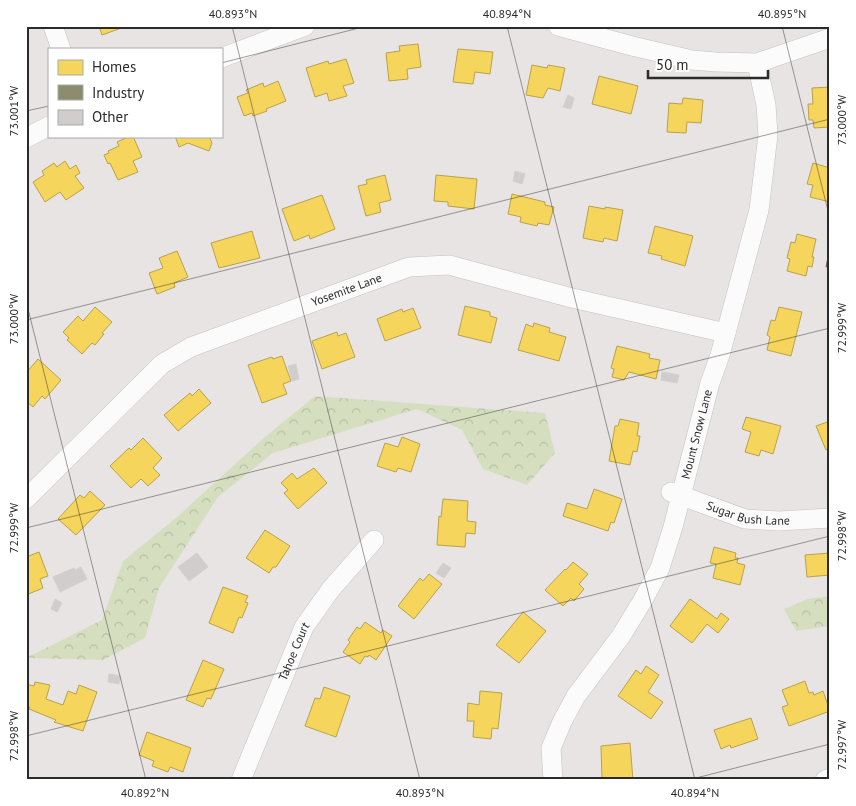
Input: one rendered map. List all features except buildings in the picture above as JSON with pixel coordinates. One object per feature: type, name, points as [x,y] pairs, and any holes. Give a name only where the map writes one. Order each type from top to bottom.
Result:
[{"type":"street","points":[[53,26],[61,48]]},
{"type":"street","points":[[222,58],[305,26]]},
{"type":"street","points":[[558,26],[692,60],[757,63],[830,38]]},
{"type":"street","name":"Mount Snow Lane","points":[[553,780],[551,748],[562,722],[576,696],[621,636],[660,568],[675,494],[726,333],[759,210],[768,135],[766,105],[757,63]]},
{"type":"street","points":[[26,138],[48,127]]},
{"type":"street","name":"Yosemite Lane","points":[[26,499],[162,364],[191,347],[409,267],[450,265],[572,298],[726,333]]},
{"type":"street","name":"Sugar Bush Lane","points":[[675,494],[745,519],[780,521],[830,518]]},
{"type":"street","name":"Tahoe Court","points":[[241,780],[304,627],[331,589],[374,540]]},
{"type":"street","points":[[826,780],[830,778]]},
{"type":"green space","points":[[315,396],[545,413],[555,453],[527,485],[483,469],[462,430],[417,409],[273,453],[218,497],[159,588],[145,638],[103,660],[26,658],[102,620],[123,561],[177,517],[266,436]]},
{"type":"green space","points":[[830,596],[830,626],[796,631],[784,609],[808,599]]}]
